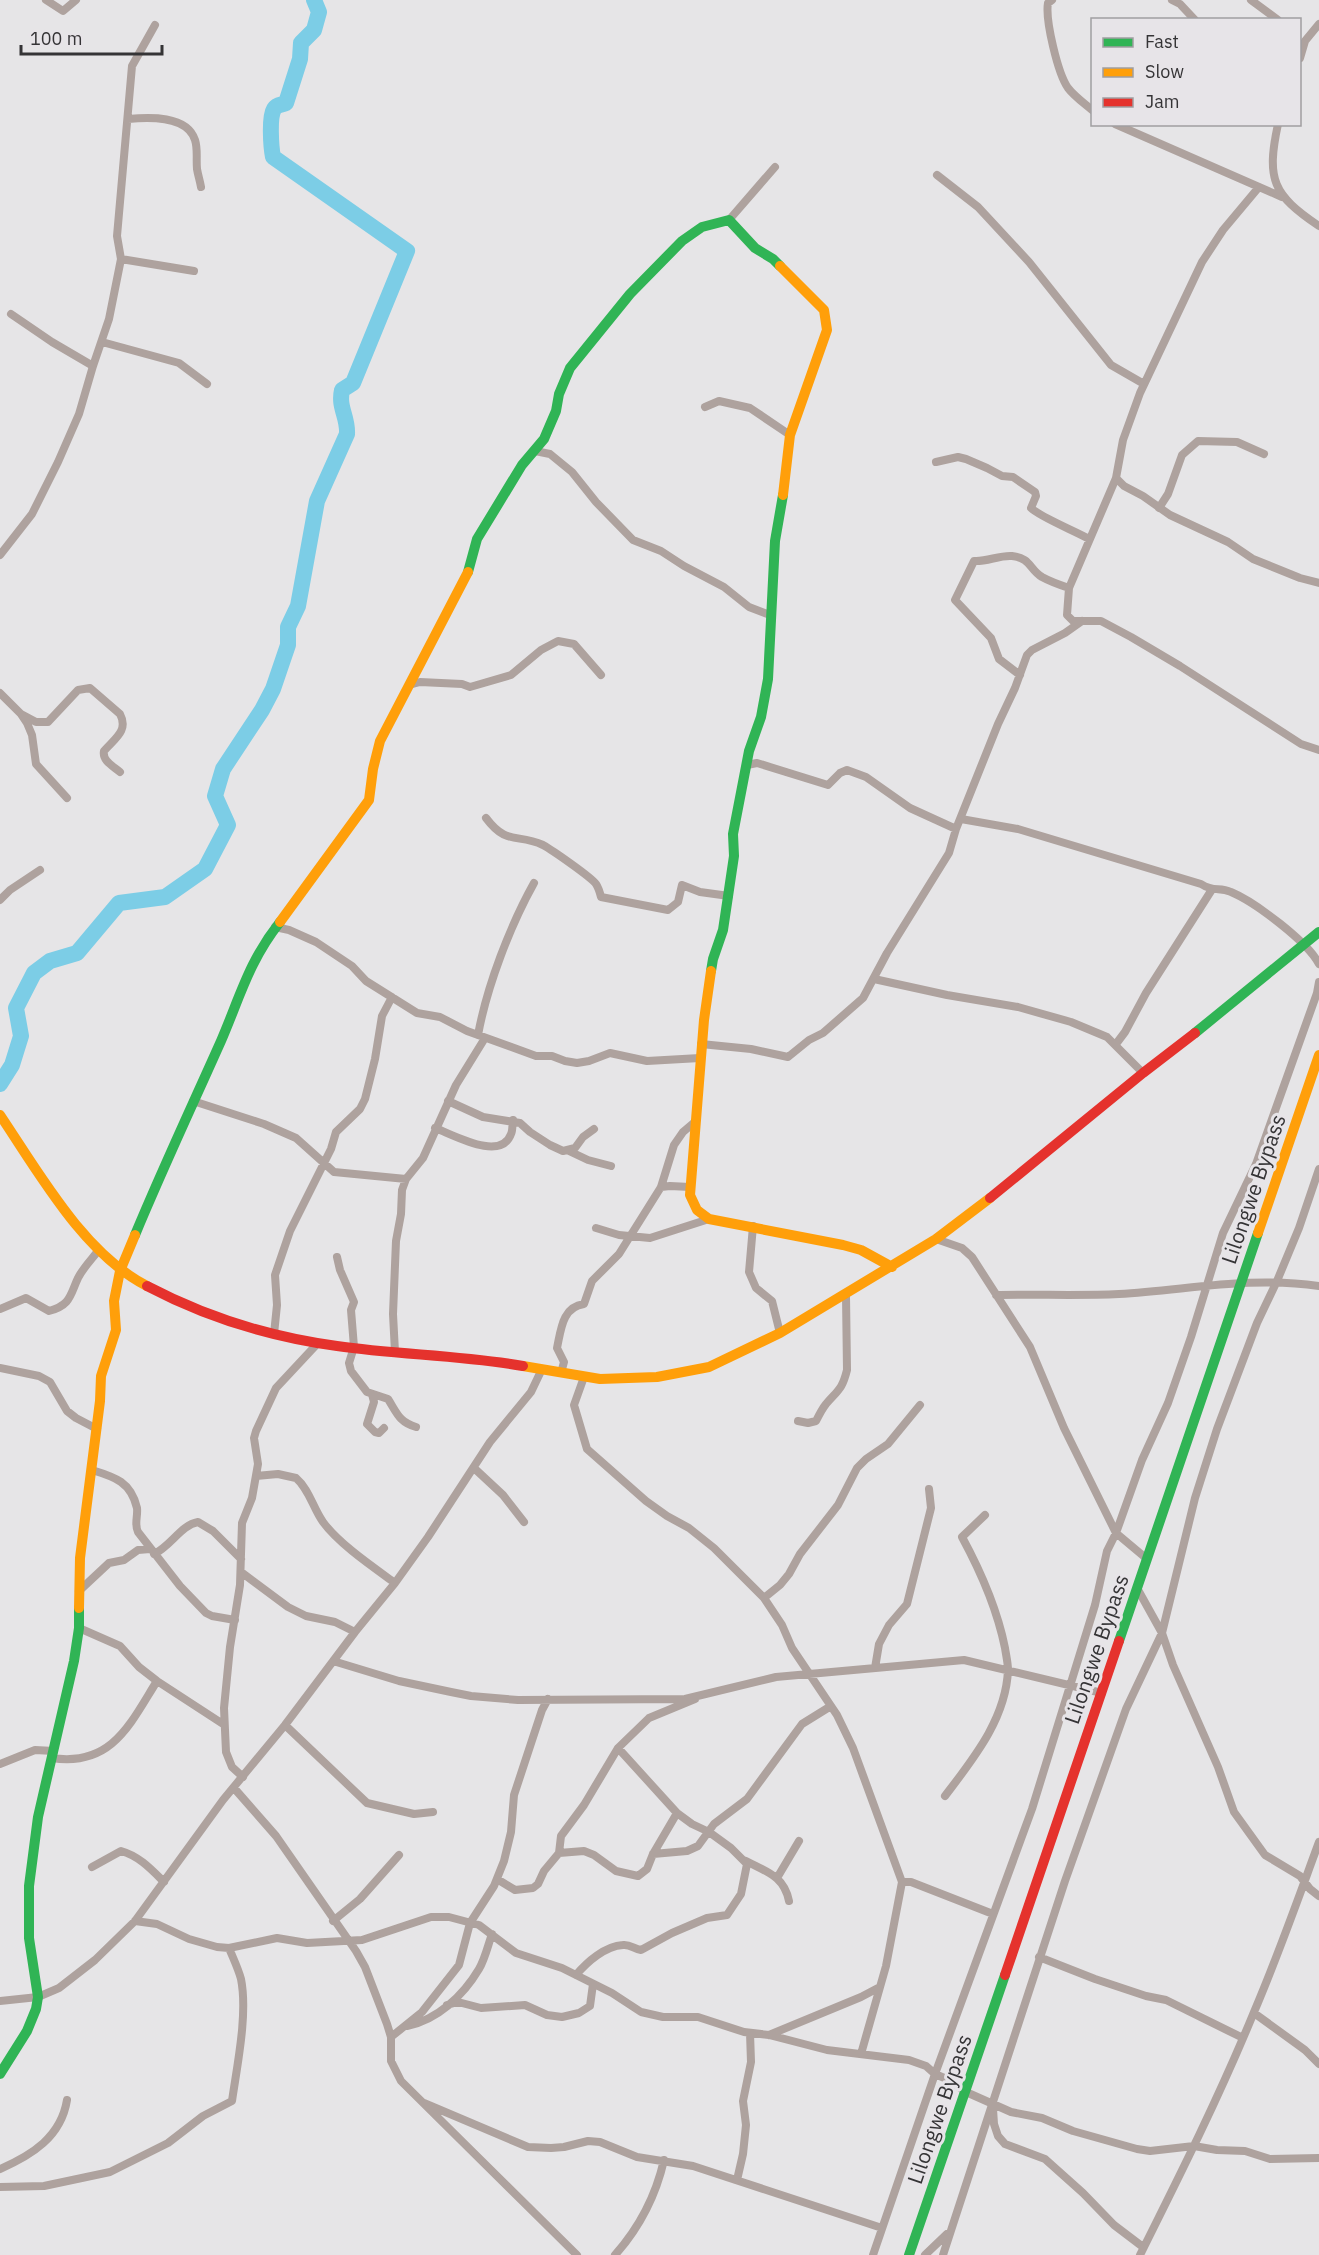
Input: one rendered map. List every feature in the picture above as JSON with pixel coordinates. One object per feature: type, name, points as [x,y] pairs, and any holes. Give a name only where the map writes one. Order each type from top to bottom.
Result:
[{"type":"street","points":[[46,0],[63,11],[76,0]]},
{"type":"street","points":[[1052,0],[1048,3],[1046,12],[1055,55],[1068,87],[1091,109]]},
{"type":"street","points":[[1172,0],[1180,4],[1193,18]]},
{"type":"street","points":[[1251,0],[1275,18]]},
{"type":"street","points":[[1302,38],[1319,24]]},
{"type":"street","points":[[0,555],[32,514],[47,486],[80,414],[93,366],[110,319],[121,259],[117,236],[132,66],[155,25]]},
{"type":"street","points":[[128,119],[142,117],[164,120],[182,123],[188,128],[196,144],[197,170],[201,187]]},
{"type":"street","points":[[1120,126],[1282,197],[1319,226]]},
{"type":"street","points":[[1278,126],[1273,168],[1274,181],[1282,197]]},
{"type":"street","points":[[0,2074],[27,2031],[38,1997],[29,1938],[29,1886],[38,1817],[71,1677],[79,1628],[80,1558],[97,1429],[101,1376],[116,1330],[114,1301],[120,1271],[222,1038],[248,971],[275,927],[369,800],[380,741],[446,617],[466,574],[477,538],[516,474],[544,439],[570,368],[617,309],[692,234],[710,224],[729,220],[775,167]]},
{"type":"street","points":[[937,175],[948,181],[978,207],[1029,262],[1111,365],[1144,384]]},
{"type":"street","points":[[1259,187],[1223,230],[1202,262],[1144,384],[1123,440],[1116,478],[1069,588],[1066,604],[1067,615],[1073,621],[1101,621],[1131,637],[1301,744],[1319,750]]},
{"type":"street","points":[[709,1220],[697,1210],[690,1195],[701,1044],[713,959],[723,930],[729,896],[734,834],[749,751],[765,700],[769,669],[775,541],[789,435],[827,330],[824,310],[773,259],[754,248],[729,220]]},
{"type":"street","points":[[121,259],[194,271]]},
{"type":"street","points":[[11,314],[93,366]]},
{"type":"street","points":[[102,342],[178,363],[207,384]]},
{"type":"street","points":[[705,407],[719,401],[750,408],[789,435]]},
{"type":"street","points":[[1159,508],[1168,494],[1182,455],[1198,441],[1237,442],[1264,454]]},
{"type":"street","points":[[535,451],[550,454],[572,472],[596,502],[633,540],[661,550],[684,566],[724,587],[749,607],[770,615]]},
{"type":"street","points":[[936,462],[958,458],[1002,476],[1013,477],[1035,492],[1036,496],[1031,508],[1037,514],[1089,539]]},
{"type":"street","points":[[1116,478],[1124,486],[1159,508],[1228,542],[1253,559],[1319,583]]},
{"type":"street","points":[[1020,675],[999,658],[991,638],[954,600],[974,561],[987,561],[1000,556],[1019,558],[1029,562],[1040,576],[1069,588]]},
{"type":"street","points":[[701,1044],[751,1049],[788,1057],[809,1040],[823,1033],[863,998],[887,953],[929,884],[944,864],[1027,655],[1082,621]]},
{"type":"street","points":[[409,685],[420,682],[462,684],[470,687],[511,675],[541,650],[558,641],[574,644],[601,675]]},
{"type":"street","points":[[0,693],[21,714],[36,722],[48,723],[78,690],[90,688],[123,719],[123,729],[103,756],[120,772]]},
{"type":"street","points":[[21,714],[32,735],[36,764],[68,798]]},
{"type":"street","points":[[747,765],[757,764],[828,784],[847,770],[866,777],[910,808],[956,829]]},
{"type":"street","points":[[486,818],[493,827],[508,838],[542,845],[596,883],[601,897],[668,910],[678,902],[682,885],[700,892],[729,896]]},
{"type":"street","points":[[961,819],[1018,829],[1201,884],[1211,891],[1228,890],[1252,903],[1303,945],[1319,964]]},
{"type":"street","points":[[0,900],[10,890],[40,870]]},
{"type":"street","points":[[394,1352],[396,1241],[402,1191],[406,1179],[423,1158],[448,1101],[482,1036],[482,1016],[508,936],[534,883]]},
{"type":"street","points":[[1116,1044],[1211,891]]},
{"type":"street","points":[[275,927],[289,930],[316,942],[352,966],[366,981],[417,1013],[440,1017],[536,1056],[552,1056],[577,1063],[610,1053],[647,1061],[700,1058]]},
{"type":"street","points":[[0,1115],[73,1221],[98,1251],[120,1271],[155,1292],[183,1305],[248,1328],[354,1347],[470,1357],[584,1377],[631,1380],[690,1372],[731,1358],[780,1333],[846,1296],[936,1239],[1022,1174],[1143,1073],[1231,1006],[1319,933]]},
{"type":"street","points":[[874,979],[1029,1010],[1098,1032],[1116,1044],[1143,1073]]},
{"type":"street","points":[[873,2255],[934,2074],[1035,1798],[1095,1605],[1107,1551],[1116,1533],[1142,1460],[1172,1392],[1223,1233],[1256,1164],[1319,982]]},
{"type":"street","points":[[273,1334],[277,1305],[275,1275],[290,1231],[331,1149],[336,1132],[360,1109],[365,1099],[382,1016],[392,997]]},
{"type":"street","name":"Lilongwe Bypass","points":[[909,2255],[1319,1055]]},
{"type":"street","points":[[193,1101],[224,1110],[296,1138],[334,1172],[406,1179]]},
{"type":"street","points":[[448,1101],[483,1117],[513,1120],[555,1149],[569,1151],[588,1160],[611,1166]]},
{"type":"street","points":[[435,1128],[492,1149],[504,1144],[511,1135],[513,1120]]},
{"type":"street","points":[[561,1373],[564,1362],[557,1348],[566,1313],[573,1307],[584,1304],[592,1281],[619,1254],[661,1187],[675,1145],[683,1132],[696,1121]]},
{"type":"street","points":[[569,1151],[594,1129]]},
{"type":"street","points":[[943,2255],[948,2233],[993,2104],[1039,1957],[1126,1709],[1162,1633],[1195,1498],[1217,1430],[1257,1323],[1299,1228],[1319,1169]]},
{"type":"street","points":[[661,1187],[690,1187]]},
{"type":"street","points":[[596,1228],[631,1236],[656,1237],[709,1220],[753,1226],[843,1245],[861,1250],[892,1268]]},
{"type":"street","points":[[753,1226],[749,1272],[756,1288],[772,1301],[780,1333]]},
{"type":"street","points":[[936,1239],[950,1242],[962,1248],[972,1257],[1030,1347],[1064,1428],[1116,1533],[1147,1559]]},
{"type":"street","points":[[0,1309],[26,1298],[49,1311],[58,1308],[74,1295],[79,1277],[98,1251]]},
{"type":"street","points":[[337,1257],[345,1284],[354,1302],[351,1310],[354,1347],[349,1363],[351,1371],[367,1392],[388,1399],[398,1416],[406,1424],[416,1427]]},
{"type":"street","points":[[996,1295],[1117,1294],[1242,1282],[1277,1281],[1319,1286]]},
{"type":"street","points":[[798,1421],[808,1424],[816,1421],[827,1403],[836,1396],[845,1378],[847,1370],[846,1296]]},
{"type":"street","points":[[243,1777],[228,1760],[223,1724],[230,1647],[241,1572],[242,1523],[252,1498],[256,1476],[257,1453],[254,1438],[276,1388],[318,1342]]},
{"type":"street","points":[[0,1368],[39,1376],[50,1382],[67,1411],[97,1429]]},
{"type":"street","points":[[0,2001],[38,1997],[58,1988],[82,1971],[135,1921],[234,1788],[395,1583],[497,1434],[531,1392],[542,1369]]},
{"type":"street","points":[[584,1377],[574,1405],[583,1441],[592,1455],[645,1501],[706,1541],[731,1563],[764,1598],[783,1625],[792,1648],[840,1720],[868,1786],[902,1882],[886,1966],[861,2054]]},
{"type":"street","points":[[372,1394],[374,1402],[367,1424],[379,1433],[384,1428]]},
{"type":"street","points":[[764,1598],[789,1574],[800,1554],[838,1505],[857,1468],[888,1444],[920,1405]]},
{"type":"street","points":[[474,1468],[503,1495],[524,1522]]},
{"type":"street","points":[[92,1470],[123,1481],[130,1491],[137,1510],[136,1527],[152,1552],[180,1586],[212,1616],[235,1620]]},
{"type":"street","points":[[256,1476],[278,1474],[296,1478],[323,1522],[332,1532],[370,1566],[395,1583]]},
{"type":"street","points":[[875,1668],[879,1644],[889,1624],[907,1604],[931,1508],[932,1500],[929,1489]]},
{"type":"street","points":[[945,1796],[985,1741],[1004,1697],[1008,1669],[1001,1626],[981,1572],[962,1537],[985,1515]]},
{"type":"street","points":[[79,1592],[110,1563],[124,1560],[138,1550],[152,1552],[168,1546],[191,1523],[198,1522],[213,1531],[241,1559]]},
{"type":"street","points":[[241,1572],[288,1607],[306,1616],[335,1622],[355,1632]]},
{"type":"street","points":[[1137,1588],[1162,1633],[1173,1665],[1218,1767],[1234,1812],[1265,1855],[1300,1876],[1319,1896]]},
{"type":"street","points":[[79,1628],[120,1646],[139,1667],[157,1681],[223,1724]]},
{"type":"street","points":[[333,1661],[399,1681],[471,1696],[518,1700],[685,1699],[765,1679],[808,1673],[964,1660],[1102,1693]]},
{"type":"street","points":[[0,1764],[35,1750],[74,1759],[90,1756],[114,1743],[127,1729],[157,1681]]},
{"type":"street","points":[[497,1879],[515,1890],[533,1888],[559,1853],[561,1836],[594,1789],[618,1748],[649,1718],[675,1709],[705,1694]]},
{"type":"street","points":[[391,2037],[422,2012],[459,1965],[470,1923],[497,1879],[511,1832],[514,1795],[538,1720],[548,1700]]},
{"type":"street","points":[[652,1854],[694,1849],[704,1840],[722,1816],[747,1799],[802,1724],[831,1706]]},
{"type":"street","points":[[285,1725],[367,1803],[414,1814],[433,1812]]},
{"type":"street","points":[[618,1748],[677,1813],[708,1832],[745,1861],[777,1878],[786,1888],[789,1901]]},
{"type":"street","points":[[234,1788],[276,1836],[365,1967],[391,2037],[391,2061],[401,2081],[577,2255]]},
{"type":"street","points":[[559,1853],[584,1851],[594,1855],[616,1871],[638,1876],[647,1869],[652,1854],[677,1813]]},
{"type":"street","points":[[777,1878],[799,1841]]},
{"type":"street","points":[[993,2104],[994,2124],[998,2136],[1005,2144],[1045,2159],[1092,2201],[1142,2251],[1194,2146],[1254,2013],[1319,1842]]},
{"type":"street","points":[[92,1868],[121,1851],[132,1854],[149,1866],[164,1882]]},
{"type":"street","points":[[333,1921],[360,1899],[399,1855]]},
{"type":"street","points":[[576,1975],[594,1957],[617,1946],[626,1944],[641,1950],[706,1918],[727,1915],[741,1894],[748,1868],[745,1861]]},
{"type":"street","points":[[902,1882],[911,1882],[993,1914]]},
{"type":"street","points":[[135,1921],[157,1924],[189,1939],[229,1948],[277,1938],[306,1943],[362,1940],[393,1928],[439,1916],[470,1923],[492,1934],[516,1953],[562,1968],[619,1996],[641,2012],[663,2017],[698,2017],[750,2033],[770,2035],[827,2050],[909,2060],[926,2066],[934,2074],[993,2104],[1137,2149],[1150,2151],[1194,2146],[1245,2151],[1270,2159],[1319,2158]]},
{"type":"street","points":[[405,2026],[426,2021],[458,1996],[480,1968],[492,1934]]},
{"type":"street","points":[[0,2187],[44,2186],[110,2172],[168,2143],[203,2116],[232,2102],[239,2052],[242,1994],[238,1970],[229,1948]]},
{"type":"street","points":[[1039,1957],[1095,1979],[1146,1996],[1166,2000],[1243,2038]]},
{"type":"street","points":[[447,2005],[458,2002],[481,2008],[525,2005],[548,2015],[562,2017],[579,2013],[590,2006],[593,1984]]},
{"type":"street","points":[[770,2035],[878,1988]]},
{"type":"street","points":[[1254,2013],[1305,2050],[1319,2064]]},
{"type":"street","points":[[736,2180],[743,2154],[746,2125],[743,2101],[751,2062],[750,2033]]},
{"type":"street","points":[[0,2169],[18,2161],[58,2128],[67,2100]]},
{"type":"street","points":[[421,2102],[528,2147],[564,2147],[594,2141],[637,2157],[682,2163],[882,2228]]},
{"type":"street","points":[[615,2255],[637,2228],[659,2180],[664,2160]]},
{"type":"street","points":[[925,2255],[948,2233]]},
{"type":"waterway","points":[[0,1084],[12,1065],[21,1036],[16,1008],[34,973],[50,961],[77,953],[119,903],[165,897],[205,869],[228,825],[215,796],[223,769],[262,710],[273,689],[288,645],[288,627],[298,606],[317,501],[347,434],[341,402],[342,390],[353,383],[407,251],[273,157],[272,113],[277,106],[286,103],[300,59],[301,43],[314,30],[319,12],[314,0]]},
{"type":"traffic: fast","points":[[468,572],[477,539],[522,465],[544,439],[570,368],[630,294],[682,241],[702,227],[729,220],[755,248],[780,266]]},
{"type":"traffic: fast","points":[[711,971],[723,930],[734,856],[733,834],[749,751],[761,717],[768,679],[775,541],[783,495]]},
{"type":"traffic: fast","points":[[135,1235],[246,980],[260,951],[280,922]]},
{"type":"traffic: fast","points":[[1195,1033],[1319,932]]},
{"type":"traffic: fast","points":[[1119,1641],[1258,1233]]},
{"type":"traffic: fast","points":[[0,2074],[27,2031],[36,2009],[38,1997],[29,1938],[29,1886],[38,1817],[74,1661],[79,1628],[79,1608]]},
{"type":"traffic: fast","points":[[909,2255],[1005,1975]]},
{"type":"traffic: slow","points":[[780,266],[824,310],[827,330],[790,435],[783,495]]},
{"type":"traffic: slow","points":[[280,922],[369,800],[380,741],[468,572]]},
{"type":"traffic: slow","points":[[711,971],[704,1020],[690,1195],[697,1210],[709,1219],[861,1250],[892,1267]]},
{"type":"traffic: slow","points":[[1258,1233],[1319,1055]]},
{"type":"traffic: slow","points":[[0,1115],[47,1186],[83,1233],[124,1272],[147,1286]]},
{"type":"traffic: slow","points":[[523,1366],[600,1379],[657,1377],[709,1367],[780,1333],[936,1239],[990,1198]]},
{"type":"traffic: slow","points":[[79,1608],[80,1558],[100,1401],[101,1376],[116,1330],[114,1301],[120,1271],[135,1235]]},
{"type":"traffic: jam","points":[[990,1198],[1195,1033]]},
{"type":"traffic: jam","points":[[147,1286],[215,1316],[287,1337],[360,1349],[523,1366]]},
{"type":"traffic: jam","points":[[1005,1975],[1119,1641]]}]
